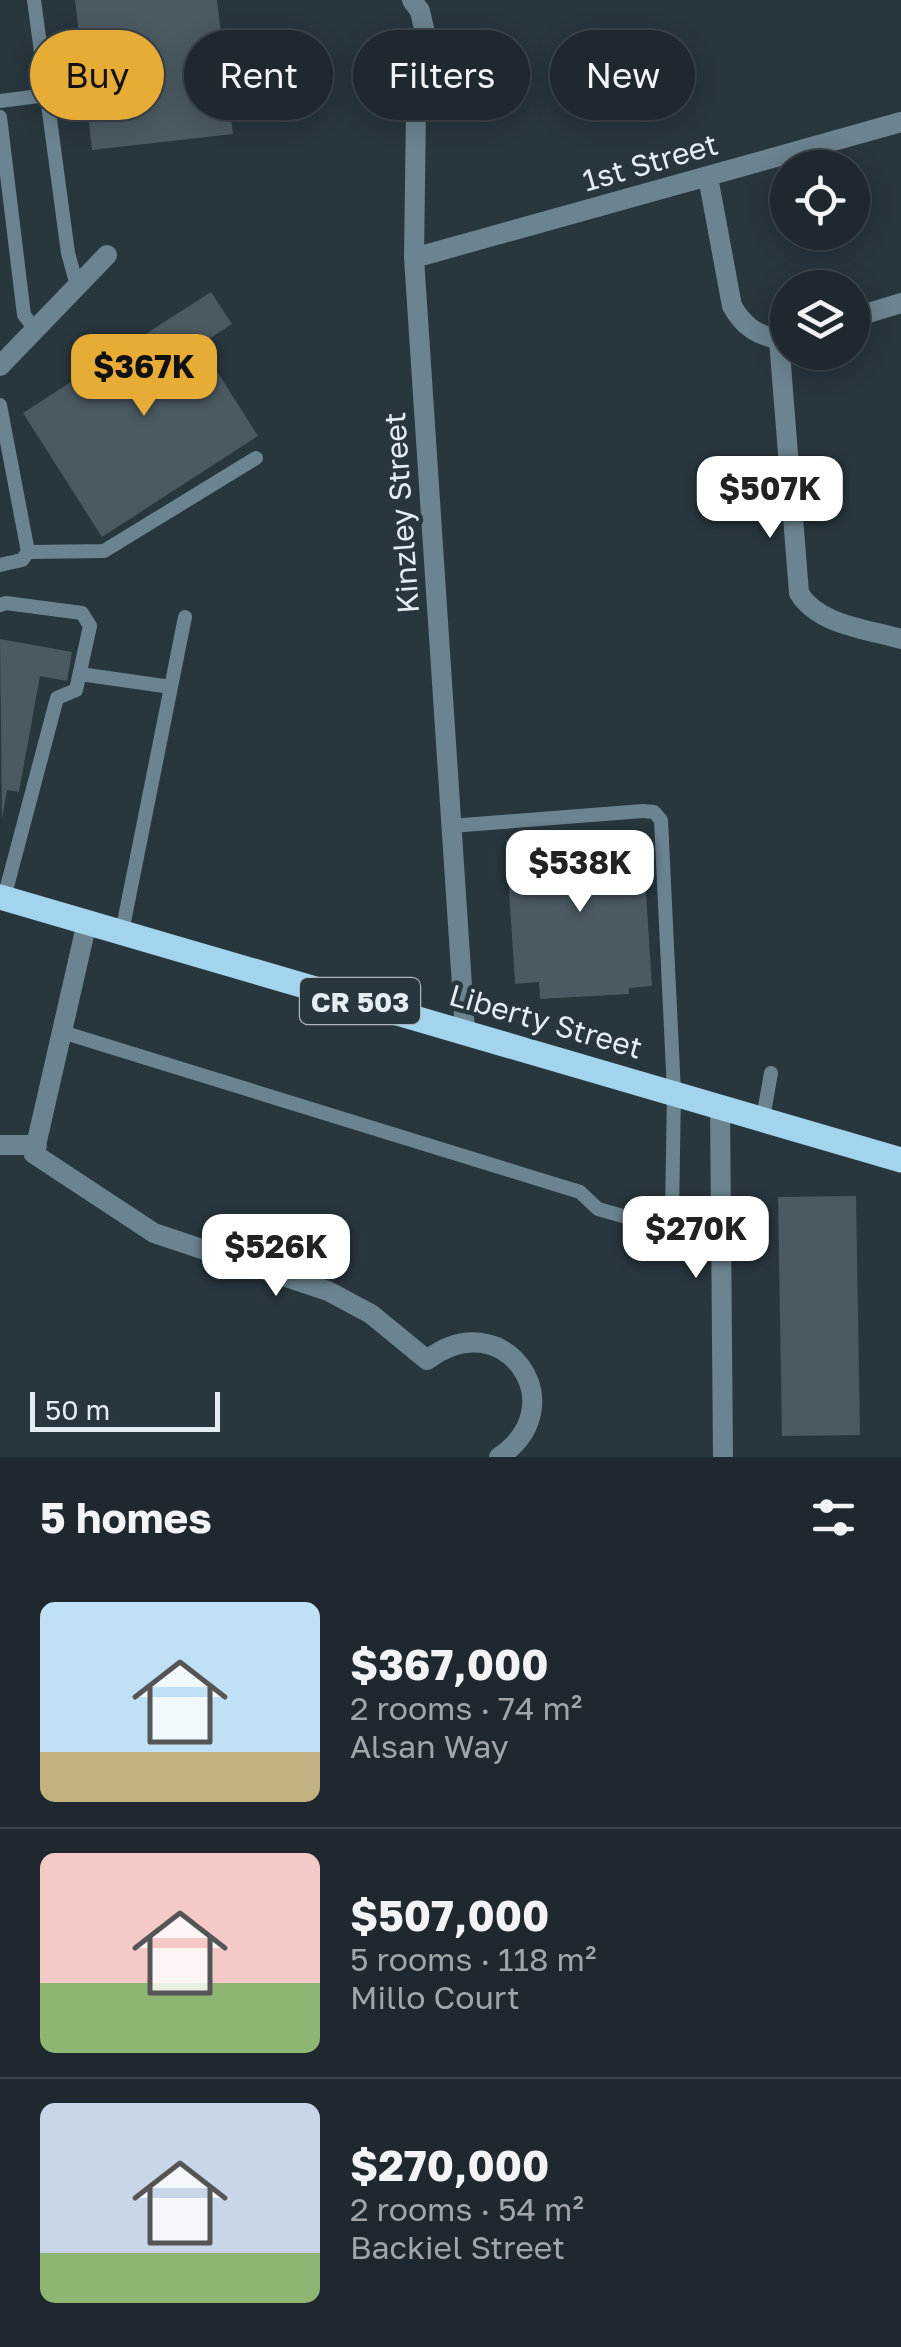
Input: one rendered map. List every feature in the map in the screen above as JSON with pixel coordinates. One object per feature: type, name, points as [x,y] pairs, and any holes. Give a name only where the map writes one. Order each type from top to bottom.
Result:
[{"type":"main road","name":"Liberty Street","points":[[2,898],[901,1160]]},
{"type":"street","name":"Kinzley Street","points":[[412,0],[420,10],[435,76],[416,109],[414,258],[465,1031]]},
{"type":"street","name":"1st Street","points":[[414,258],[901,122]]},
{"type":"street","points":[[708,177],[732,306],[742,323],[758,335],[770,337]]},
{"type":"street","points":[[0,366],[107,255]]},
{"type":"street","points":[[870,312],[901,303]]},
{"type":"street","points":[[785,370],[799,592],[807,606],[819,615],[901,639]]},
{"type":"street","points":[[87,922],[34,1154],[154,1233],[328,1291],[371,1314],[427,1360],[442,1348],[460,1342],[481,1341],[500,1348],[528,1376],[532,1412],[526,1432],[499,1457]]},
{"type":"street","points":[[720,1106],[722,1457]]},
{"type":"street","points":[[0,1146],[37,1146]]},
{"type":"lane","points":[[34,0],[38,30]]},
{"type":"lane","points":[[0,102],[30,98]]},
{"type":"lane","points":[[0,116],[24,315],[35,329]]},
{"type":"lane","points":[[51,120],[68,252],[77,286]]},
{"type":"lane","points":[[0,406],[28,552],[22,560],[0,565]]},
{"type":"lane","points":[[28,552],[104,551],[256,458]]},
{"type":"lane","points":[[0,605],[82,612],[90,626],[76,690],[57,698],[2,898]]},
{"type":"lane","points":[[122,932],[185,618]]},
{"type":"lane","points":[[80,674],[171,687]]},
{"type":"lane","points":[[62,1032],[580,1192],[598,1209],[662,1227],[672,1216],[674,1092],[661,820],[654,812],[643,812],[452,826]]},
{"type":"lane","points":[[764,1118],[771,1073]]},
{"type":"building","points":[[75,0],[217,0],[221,30],[184,30],[184,120],[231,120],[233,134],[92,150],[89,120],[164,120],[164,30],[78,30]]},
{"type":"building","points":[[211,292],[232,324],[200,345],[258,436],[102,537],[23,413]]},
{"type":"building","points":[[0,639],[72,652],[67,681],[40,676],[19,792],[7,790],[2,819]]},
{"type":"building","points":[[642,832],[652,986],[629,988],[629,994],[540,999],[539,982],[515,984],[506,841]]},
{"type":"building","points":[[856,1196],[860,1435],[782,1436],[778,1197]]}]
